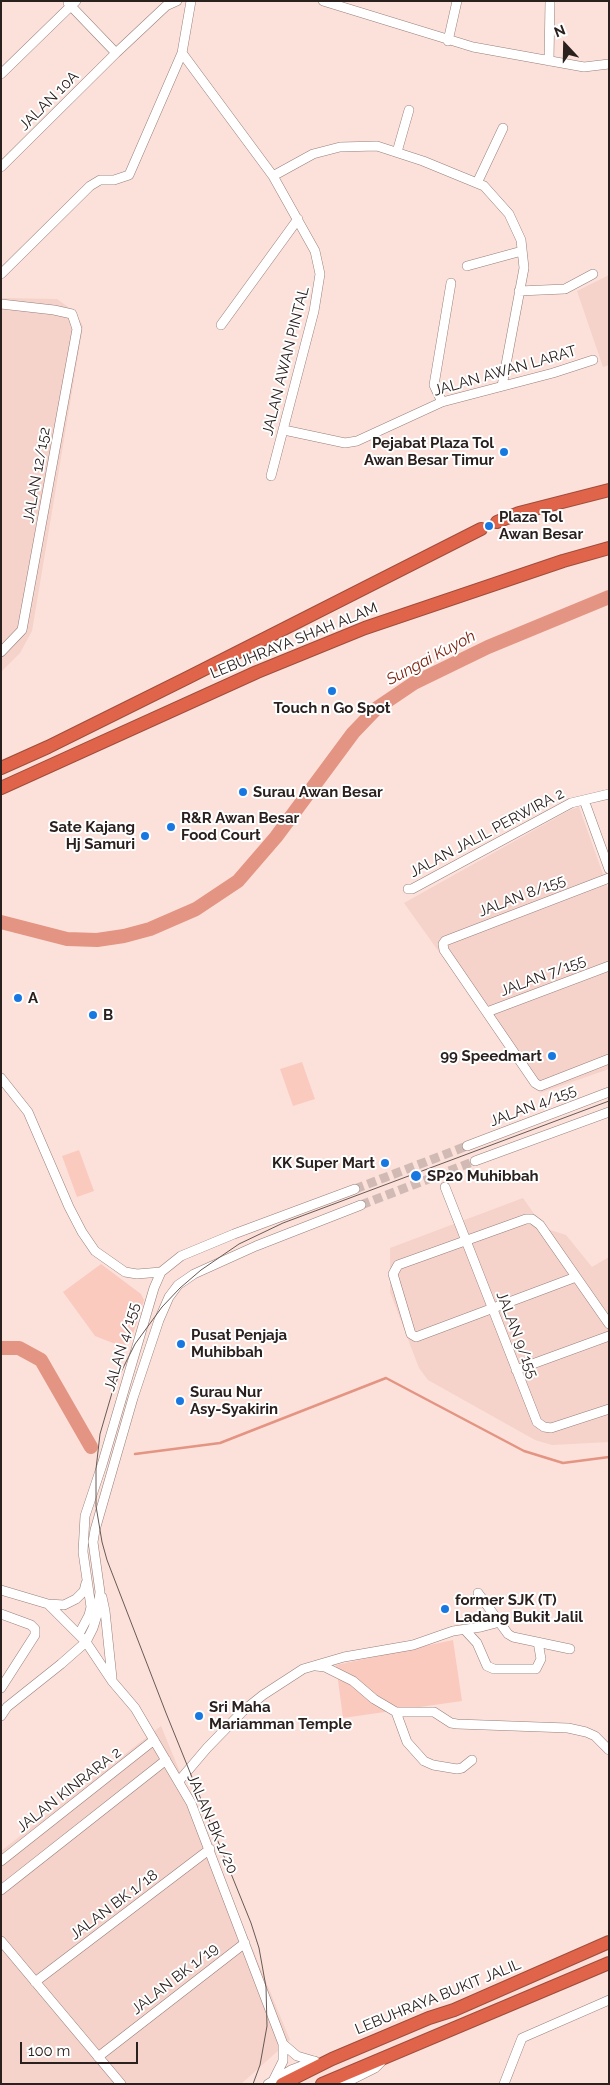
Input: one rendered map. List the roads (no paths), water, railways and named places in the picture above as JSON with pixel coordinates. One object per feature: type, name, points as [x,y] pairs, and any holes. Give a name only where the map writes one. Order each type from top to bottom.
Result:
[{"type":"highway","points":[[497,522],[519,513],[609,490]]},
{"type":"highway","name":"LEBUHRAYA SHAH ALAM","points":[[1,768],[172,686],[480,529]]},
{"type":"highway","name":"LEBUHRAYA SHAH ALAM","points":[[1,788],[257,672],[365,628],[562,561],[609,548]]},
{"type":"highway","name":"LEBUHRAYA BUKIT JALIL","points":[[274,2083],[429,2018],[454,2010],[609,1942]]},
{"type":"highway","points":[[322,2084],[609,1963]]},
{"type":"street","name":"JALAN 10A","points":[[1,167],[116,53],[166,6],[177,1]]},
{"type":"street","points":[[1,274],[90,186],[100,180],[114,180],[129,175],[182,53],[191,1]]},
{"type":"street","points":[[323,1],[448,41],[584,67],[609,64]]},
{"type":"street","points":[[448,41],[457,1]]},
{"type":"street","points":[[549,61],[550,1]]},
{"type":"street","points":[[1,74],[71,3],[116,53]]},
{"type":"street","name":"JALAN AWAN PINTAL","points":[[182,53],[273,176],[314,251],[320,274],[314,311],[271,476]]},
{"type":"street","points":[[397,152],[409,110]]},
{"type":"street","points":[[477,183],[503,128]]},
{"type":"street","points":[[273,176],[313,154],[340,147],[377,146],[423,160],[484,186],[509,214],[521,240],[524,268],[502,386]]},
{"type":"street","points":[[221,324],[298,219]]},
{"type":"street","points":[[467,266],[522,251]]},
{"type":"street","points":[[519,291],[565,289],[593,274]]},
{"type":"street","points":[[442,402],[434,385],[451,283]]},
{"type":"street","name":"JALAN 12/152","points":[[1,304],[72,314],[78,329],[22,630],[1,652]]},
{"type":"street","name":"JALAN AWAN LARAT","points":[[284,430],[346,443],[357,441],[442,402],[553,373],[593,360]]},
{"type":"street","name":"JALAN JALIL PERWIRA 2","points":[[408,889],[412,889],[571,803],[609,794]]},
{"type":"street","points":[[584,800],[609,870]]},
{"type":"street","name":"JALAN 8/155","points":[[486,1012],[444,950],[442,944],[445,941],[609,878]]},
{"type":"street","name":"JALAN 7/155","points":[[486,1012],[609,966]]},
{"type":"street","points":[[486,1012],[535,1083],[540,1086],[609,1059]]},
{"type":"street","points":[[1,1078],[28,1112],[69,1207],[82,1232],[95,1250],[125,1272],[137,1274],[161,1272]]},
{"type":"street","name":"JALAN 4/155","points":[[467,1146],[609,1092]]},
{"type":"street","name":"JALAN 4/155","points":[[475,1161],[609,1112]]},
{"type":"street","name":"JALAN 9/155","points":[[445,1187],[535,1420],[544,1427],[551,1428],[609,1409]]},
{"type":"street","name":"JALAN 4/155","points":[[83,1638],[91,1607],[83,1552],[85,1516],[105,1456],[154,1288],[161,1272],[181,1256],[234,1234],[355,1190]]},
{"type":"street","name":"JALAN 4/155","points":[[83,1638],[97,1615],[100,1592],[93,1542],[95,1530],[133,1398],[159,1320],[169,1297],[178,1285],[194,1274],[256,1246],[361,1205]]},
{"type":"street","points":[[576,1277],[416,1337],[413,1336],[401,1304],[394,1279],[394,1270],[398,1265],[526,1219],[532,1219],[540,1225],[609,1324]]},
{"type":"street","points":[[516,1370],[609,1336]]},
{"type":"street","points":[[1,1590],[48,1604],[64,1605],[76,1599],[84,1591],[86,1576]]},
{"type":"street","points":[[100,1592],[105,1611],[112,1681]]},
{"type":"street","points":[[478,1593],[508,1634],[513,1637],[570,1649]]},
{"type":"street","name":"JALAN BK 1/20","points":[[48,1604],[83,1638],[112,1681],[135,1708],[191,1803],[283,2044]]},
{"type":"street","points":[[1,1614],[31,1625],[35,1629],[35,1635],[1,1688]]},
{"type":"street","points":[[179,1781],[207,1748],[243,1711],[263,1695],[303,1669],[344,1657],[423,1643],[452,1631],[500,1622]]},
{"type":"street","points":[[464,1629],[478,1643],[487,1666],[494,1669],[536,1669],[540,1659],[538,1642]]},
{"type":"street","points":[[1,1716],[8,1707],[61,1664],[83,1638]]},
{"type":"street","points":[[314,1665],[353,1681],[374,1700],[396,1712],[434,1712],[451,1723],[457,1724],[568,1728],[595,1736],[609,1750]]},
{"type":"street","points":[[396,1712],[407,1742],[424,1761],[433,1765],[457,1769],[462,1768],[472,1760]]},
{"type":"street","name":"JALAN KINRARA 2","points":[[1,1861],[154,1740]]},
{"type":"street","points":[[1,1890],[166,1760]]},
{"type":"street","name":"JALAN BK 1/18","points":[[35,1982],[210,1849]]},
{"type":"street","points":[[1,1941],[121,2084]]},
{"type":"street","name":"JALAN BK 1/19","points":[[98,2057],[245,1942]]},
{"type":"street","points":[[504,2084],[522,2038],[609,2000]]},
{"type":"street","points":[[283,2044],[297,2056],[314,2061]]},
{"type":"street","points":[[274,2083],[282,2061],[283,2044]]},
{"type":"street","points":[[348,2082],[375,2068],[386,2056]]},
{"type":"street","points":[[274,2083],[291,2070],[314,2061],[332,2059]]},
{"type":"waterway","name":"Sungai Kuyoh","points":[[1,922],[67,939],[97,940],[124,936],[150,929],[196,909],[238,881],[276,837],[353,733],[377,708],[414,683],[488,647],[609,597]]},
{"type":"waterway","points":[[1,1348],[19,1348],[41,1360],[91,1447]]},
{"type":"waterway","points":[[135,1454],[220,1443],[386,1378],[524,1451],[563,1463],[609,1457]]},
{"type":"tunnel","points":[[355,1189],[467,1146]]},
{"type":"tunnel","points":[[361,1205],[475,1161]]},
{"type":"tram line","points":[[253,2084],[260,2065],[267,2026],[266,1987],[259,1948],[251,1923],[166,1713],[107,1560],[102,1542],[96,1506],[96,1469],[100,1434],[114,1386],[135,1344],[162,1307],[201,1270],[239,1244],[283,1223],[609,1101]]},
{"type":"place","name":"Pejabat Plaza Tol Awan Besar Timur","points":[[504,452]]},
{"type":"place","name":"Plaza Tol Awan Besar","points":[[489,526]]},
{"type":"place","name":"Touch n Go Spot","points":[[332,691]]},
{"type":"place","name":"Surau Awan Besar","points":[[243,792]]},
{"type":"place","name":"R&R Awan Besar Food Court","points":[[171,827]]},
{"type":"place","name":"Sate Kajang Hj Samuri","points":[[145,836]]},
{"type":"place","name":"A","points":[[18,998]]},
{"type":"place","name":"B","points":[[93,1015]]},
{"type":"place","name":"99 Speedmart","points":[[552,1056]]},
{"type":"place","name":"KK Super Mart","points":[[385,1163]]},
{"type":"place","name":"SP20 Muhibbah","points":[[416,1176]]},
{"type":"place","name":"Pusat Penjaja Muhibbah","points":[[181,1344]]},
{"type":"place","name":"Surau Nur Asy-Syakirin","points":[[180,1401]]},
{"type":"place","name":"former SJK (T) Ladang Bukit Jalil","points":[[445,1609]]},
{"type":"place","name":"Sri Maha Mariamman Temple","points":[[199,1716]]}]
